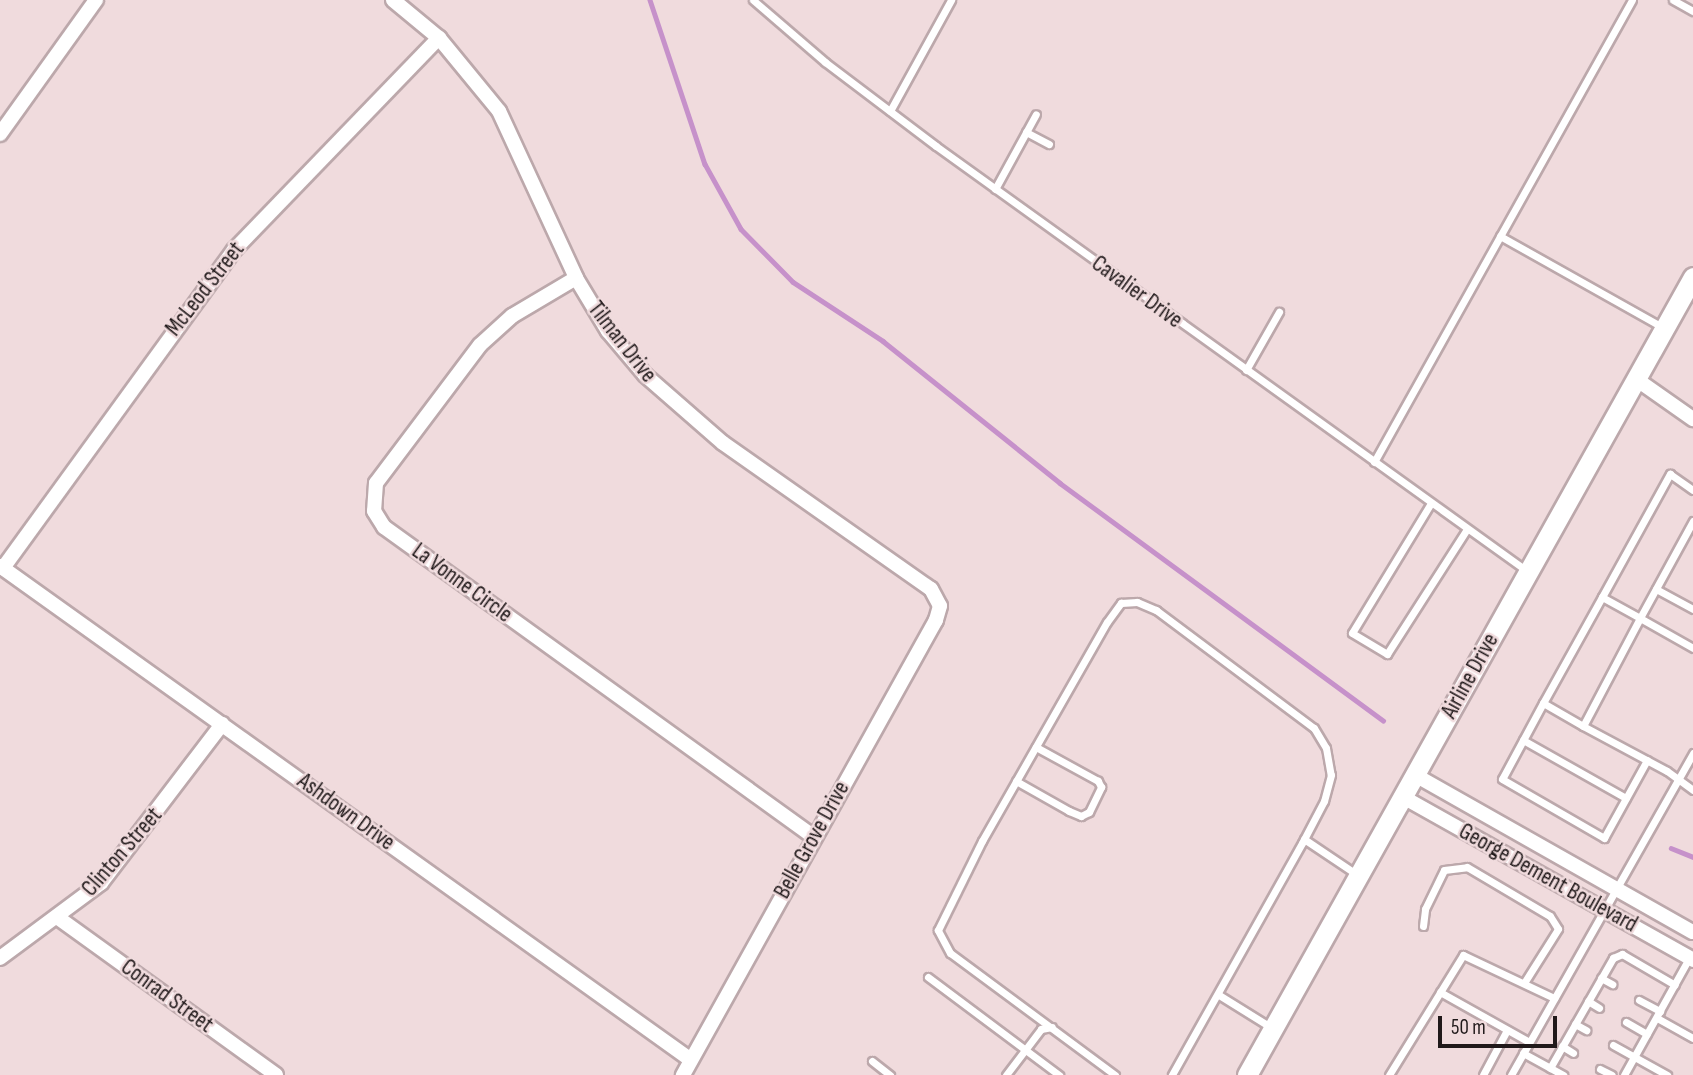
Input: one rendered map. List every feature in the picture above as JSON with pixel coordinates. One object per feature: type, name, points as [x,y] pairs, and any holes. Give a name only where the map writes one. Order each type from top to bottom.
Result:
[{"type":"main road","name":"Airline Drive","points":[[1247,1075],[1664,328],[1690,288]]},
{"type":"street","points":[[0,134],[96,0]]},
{"type":"street","name":"Tilman Drive","points":[[393,0],[439,38],[499,111],[576,278],[608,331],[668,398],[931,589],[940,606]]},
{"type":"street","name":"McLeod Street","points":[[1,567],[228,258],[439,38]]},
{"type":"street","name":"La Vonne Circle","points":[[576,278],[512,316],[480,345],[376,483],[374,510],[384,527],[814,837]]},
{"type":"street","points":[[1636,379],[1693,419]]},
{"type":"street","name":"Ashdown Drive","points":[[1,567],[691,1060]]},
{"type":"street","name":"Belle Grove Drive","points":[[683,1075],[936,620],[940,606]]},
{"type":"street","name":"Clinton Street","points":[[0,958],[57,917],[114,869],[222,724]]},
{"type":"street","name":"George Dement Boulevard","points":[[1415,775],[1693,932]]},
{"type":"street","name":"George Dement Boulevard","points":[[1403,797],[1691,959]]},
{"type":"street","name":"Conrad Street","points":[[57,917],[276,1075]]},
{"type":"lane","name":"Cavalier Drive","points":[[753,0],[890,111],[995,189],[1528,572]]},
{"type":"lane","points":[[890,111],[951,0]]},
{"type":"lane","points":[[1374,463],[1632,0]]},
{"type":"lane","points":[[1673,0],[1693,11]]},
{"type":"lane","points":[[995,189],[1036,114]]},
{"type":"lane","points":[[1026,132],[1049,144]]},
{"type":"lane","points":[[1500,236],[1664,328]]},
{"type":"lane","points":[[1246,370],[1279,312]]},
{"type":"lane","points":[[1647,760],[1604,838],[1502,779],[1670,474],[1693,490]]},
{"type":"lane","points":[[1431,503],[1352,633],[1387,654],[1467,529]]},
{"type":"lane","points":[[1583,726],[1693,521]]},
{"type":"lane","points":[[1656,589],[1693,609]]},
{"type":"lane","points":[[1602,597],[1693,648]]},
{"type":"lane","points":[[1115,1075],[950,953],[938,930],[1016,781],[1107,622],[1121,603],[1137,602],[1156,610],[1314,728],[1326,748],[1331,775],[1304,839],[1172,1075]]},
{"type":"lane","points":[[1543,703],[1647,760],[1693,790]]},
{"type":"lane","points":[[1523,740],[1626,798]]},
{"type":"lane","points":[[1016,781],[1069,811],[1081,816],[1089,812],[1101,787],[1098,781],[1036,747]]},
{"type":"lane","points":[[1511,1075],[1693,753]]},
{"type":"lane","points":[[1304,839],[1358,876]]},
{"type":"lane","points":[[1423,926],[1425,909],[1444,870],[1467,867],[1549,916],[1558,929],[1524,984]]},
{"type":"lane","points":[[1550,1068],[1613,958],[1622,954],[1675,985]]},
{"type":"lane","points":[[1390,1075],[1462,955],[1554,998]]},
{"type":"lane","points":[[1624,1075],[1691,959]]},
{"type":"lane","points":[[928,977],[1059,1075]]},
{"type":"lane","points":[[1601,978],[1612,984]]},
{"type":"lane","points":[[1440,992],[1529,1042]]},
{"type":"lane","points":[[1219,995],[1273,1028]]},
{"type":"lane","points":[[1639,1000],[1693,1038]]},
{"type":"lane","points":[[1588,1001],[1599,1008]]},
{"type":"lane","points":[[1626,1022],[1647,1034]]},
{"type":"lane","points":[[1575,1024],[1586,1030]]},
{"type":"lane","points":[[1006,1075],[1041,1029],[1052,1027]]},
{"type":"lane","points":[[1483,1075],[1507,1030]]},
{"type":"lane","points":[[1613,1045],[1667,1075]]},
{"type":"lane","points":[[1562,1046],[1573,1053]]},
{"type":"lane","points":[[1523,1053],[1563,1075]]},
{"type":"lane","points":[[872,1061],[890,1075]]},
{"type":"lane","points":[[1600,1069],[1612,1075]]},
{"type":"waterway","points":[[650,0],[705,164],[741,229],[793,282],[883,341],[1060,483],[1383,720]]},
{"type":"waterway","points":[[1671,848],[1693,857]]}]
